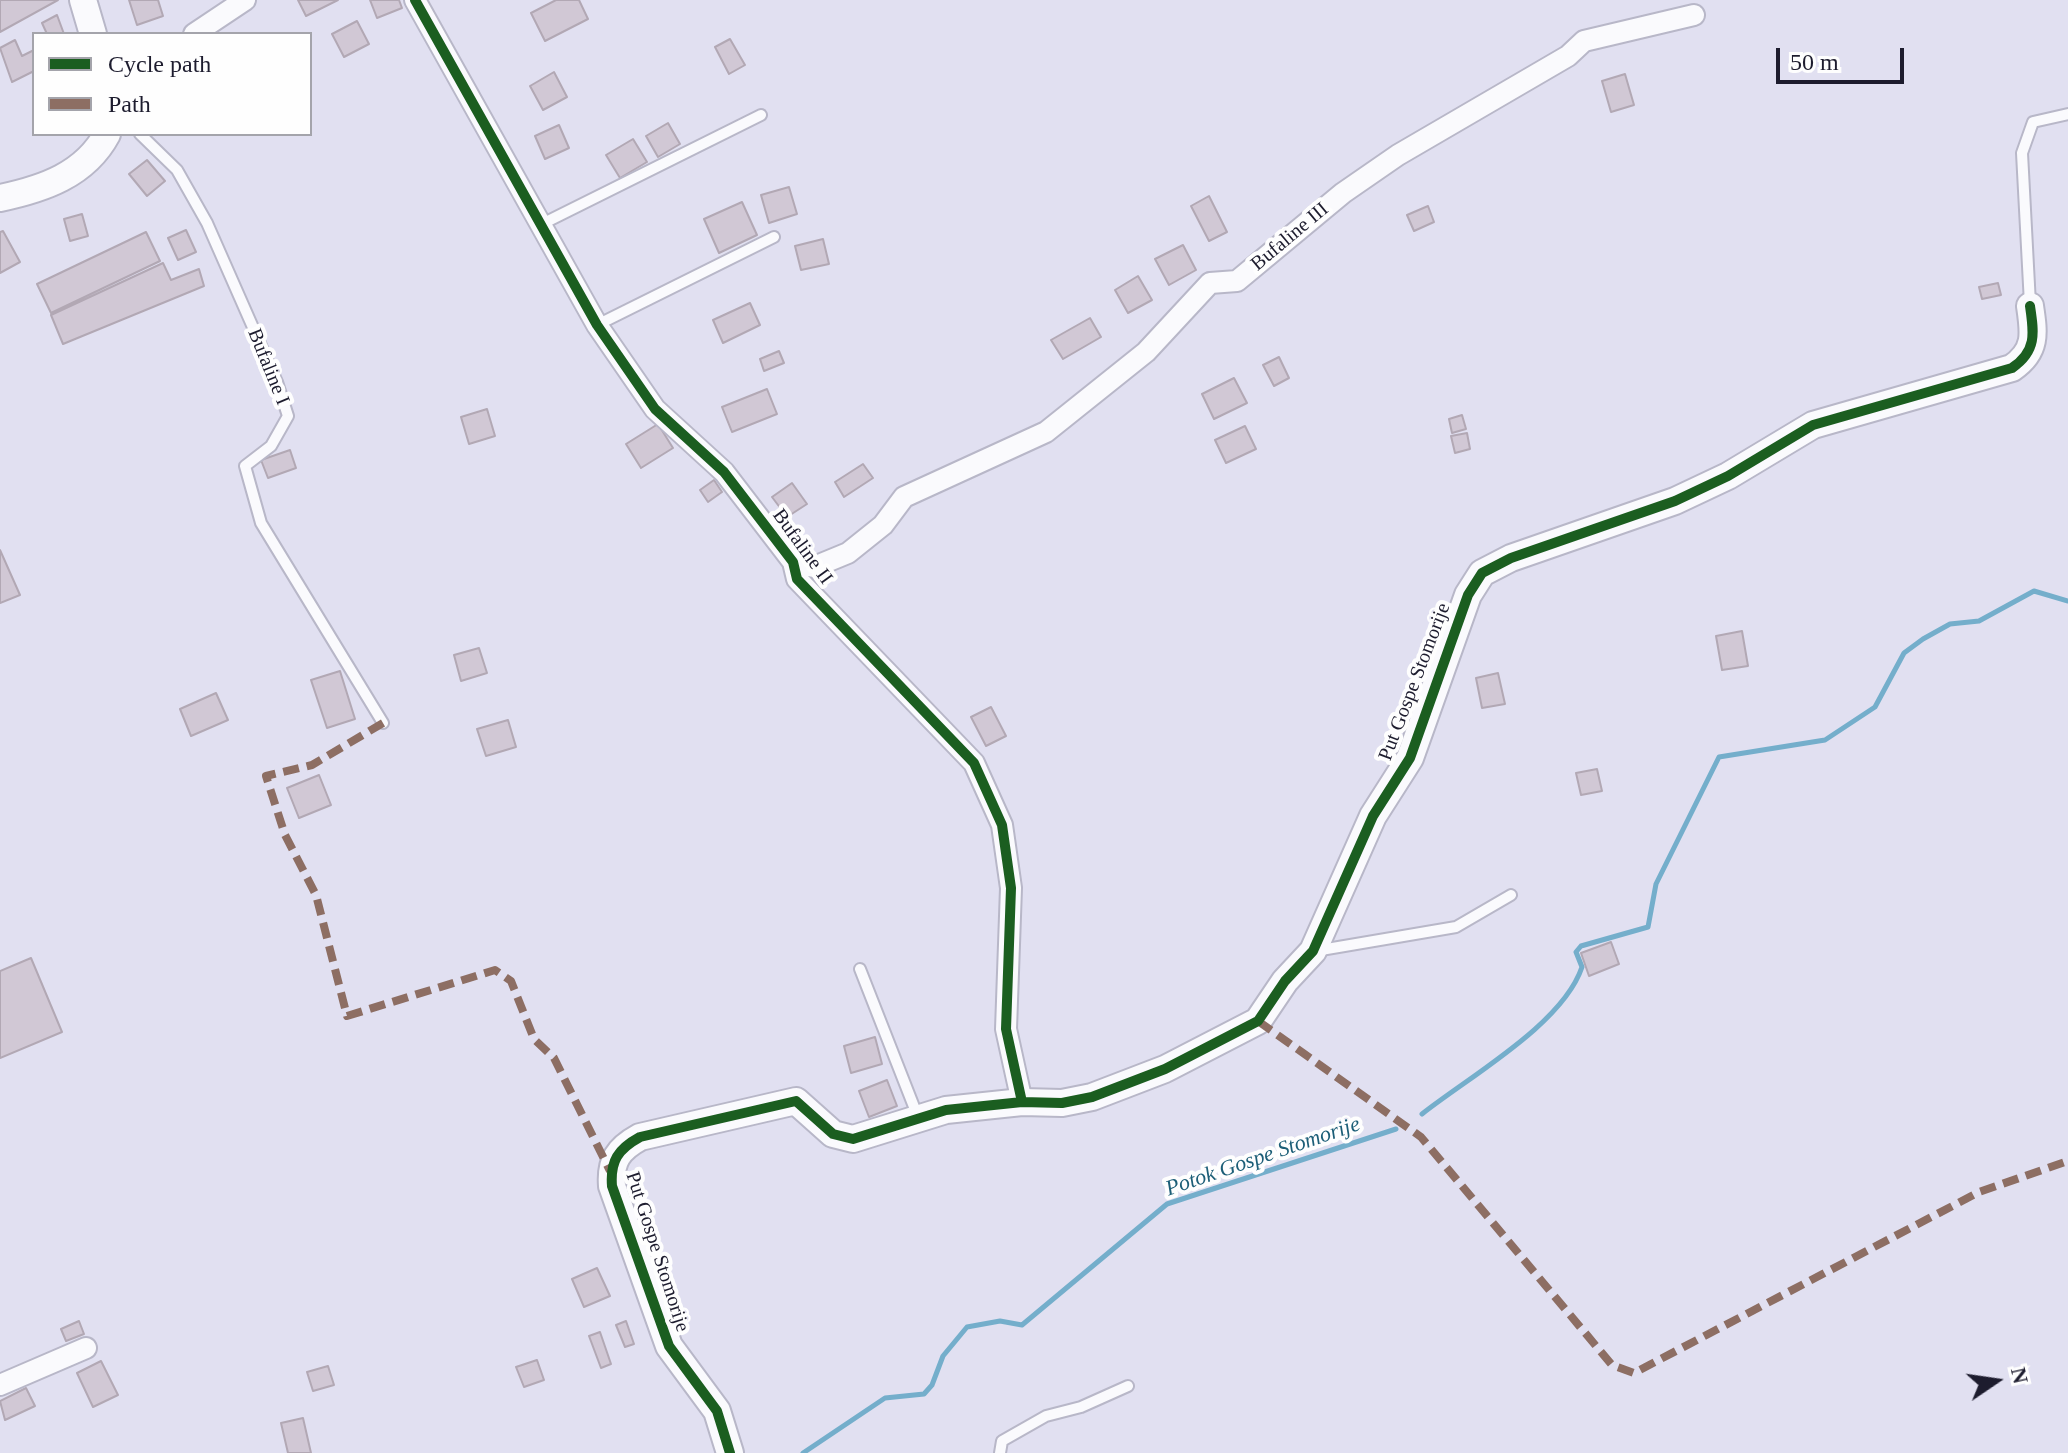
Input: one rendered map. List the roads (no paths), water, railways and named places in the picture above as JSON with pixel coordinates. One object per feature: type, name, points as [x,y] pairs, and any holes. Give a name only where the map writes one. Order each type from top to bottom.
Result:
[{"type":"street","points":[[83,0],[92,32]]},
{"type":"street","points":[[197,32],[245,0]]},
{"type":"street","name":"Bufaline II","points":[[415,0],[597,325],[655,409],[724,472],[793,562],[797,579],[974,763],[1002,825],[1011,888],[1006,1029],[1022,1102]]},
{"type":"street","name":"Bufaline III","points":[[793,562],[814,567],[848,553],[883,525],[904,497],[1046,432],[1146,352],[1210,283],[1237,281],[1354,185],[1398,155],[1568,56],[1584,41],[1694,15]]},
{"type":"street","points":[[0,198],[33,191],[74,172],[99,149],[106,136]]},
{"type":"street","name":"Put Gospe Stomorije","points":[[730,1453],[717,1411],[669,1346],[612,1186],[614,1160],[623,1146],[640,1137],[796,1101],[833,1134],[853,1139],[946,1110],[1022,1102],[1062,1103],[1092,1097],[1165,1069],[1258,1021],[1285,981],[1313,951],[1373,816],[1410,758],[1468,595],[1482,573],[1511,558],[1675,501],[1728,476],[1813,425],[2012,368],[2027,358],[2033,346],[2030,306]]},
{"type":"street","points":[[0,1385],[86,1348]]},
{"type":"lane","name":"Put Gospe Stomorije","points":[[2030,306],[2022,153],[2033,122],[2068,114]]},
{"type":"lane","points":[[542,224],[761,115]]},
{"type":"lane","name":"Bufaline I","points":[[142,136],[177,170],[207,223],[277,382],[288,416],[271,446],[245,466],[261,523],[383,723]]},
{"type":"lane","points":[[597,325],[774,237]]},
{"type":"lane","points":[[1313,951],[1456,927],[1511,895]]},
{"type":"lane","points":[[860,969],[919,1119]]},
{"type":"lane","points":[[1000,1453],[1002,1441],[1019,1429],[1128,1386]]},
{"type":"waterway","name":"Potok Gospe Stomorije","points":[[1422,1114],[1513,1048],[1556,1009],[1572,988],[1582,967],[1576,952],[1581,946],[1648,927],[1656,884],[1719,757],[1825,740],[1875,707],[1904,653],[1923,639],[1950,624],[1979,621],[2034,591],[2068,601]]},
{"type":"waterway","name":"Potok Gospe Stomorije","points":[[803,1453],[885,1398],[924,1394],[932,1385],[943,1356],[967,1327],[1000,1321],[1022,1325],[1167,1204],[1396,1129]]}]
